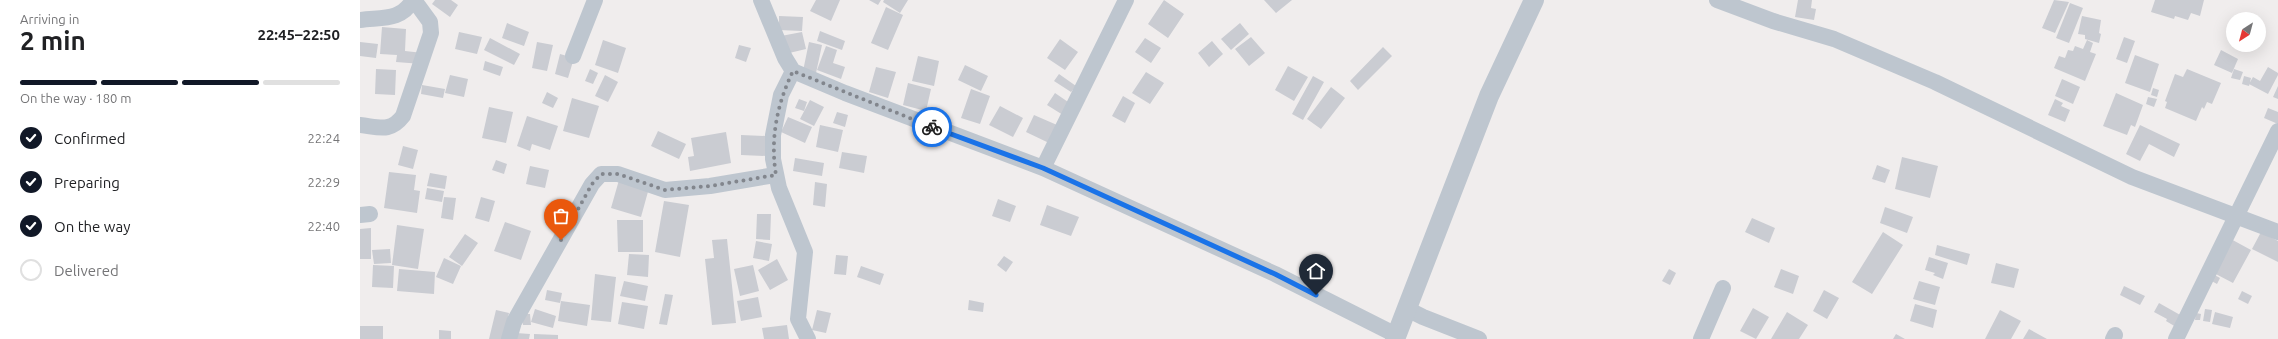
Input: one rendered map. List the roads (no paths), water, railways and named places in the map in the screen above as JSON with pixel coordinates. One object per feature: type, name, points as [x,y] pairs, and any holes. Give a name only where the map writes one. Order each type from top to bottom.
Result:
[{"type":"street","points":[[360,20],[398,15],[407,10],[413,0],[430,22],[431,33],[403,116],[397,124],[390,128],[360,125]]},
{"type":"street","points":[[573,56],[595,0]]},
{"type":"street","points":[[761,0],[785,58],[793,71],[845,93],[1043,168],[1275,274],[1395,337],[1489,96],[1534,0]]},
{"type":"street","points":[[1043,168],[1126,0]]},
{"type":"street","points":[[1717,0],[1773,21],[1849,46],[1993,108],[2132,177],[2234,217],[2278,232]]},
{"type":"street","points":[[793,71],[781,95],[773,135],[773,159],[776,175],[805,252],[798,319],[808,339]]},
{"type":"street","points":[[2176,339],[2234,217],[2278,131]]},
{"type":"street","points":[[509,339],[514,322],[592,184],[601,174],[618,174],[665,190],[710,186],[776,175]]},
{"type":"street","points":[[1701,339],[1723,288]]},
{"type":"street","points":[[1406,308],[1423,318],[1480,339]]}]
